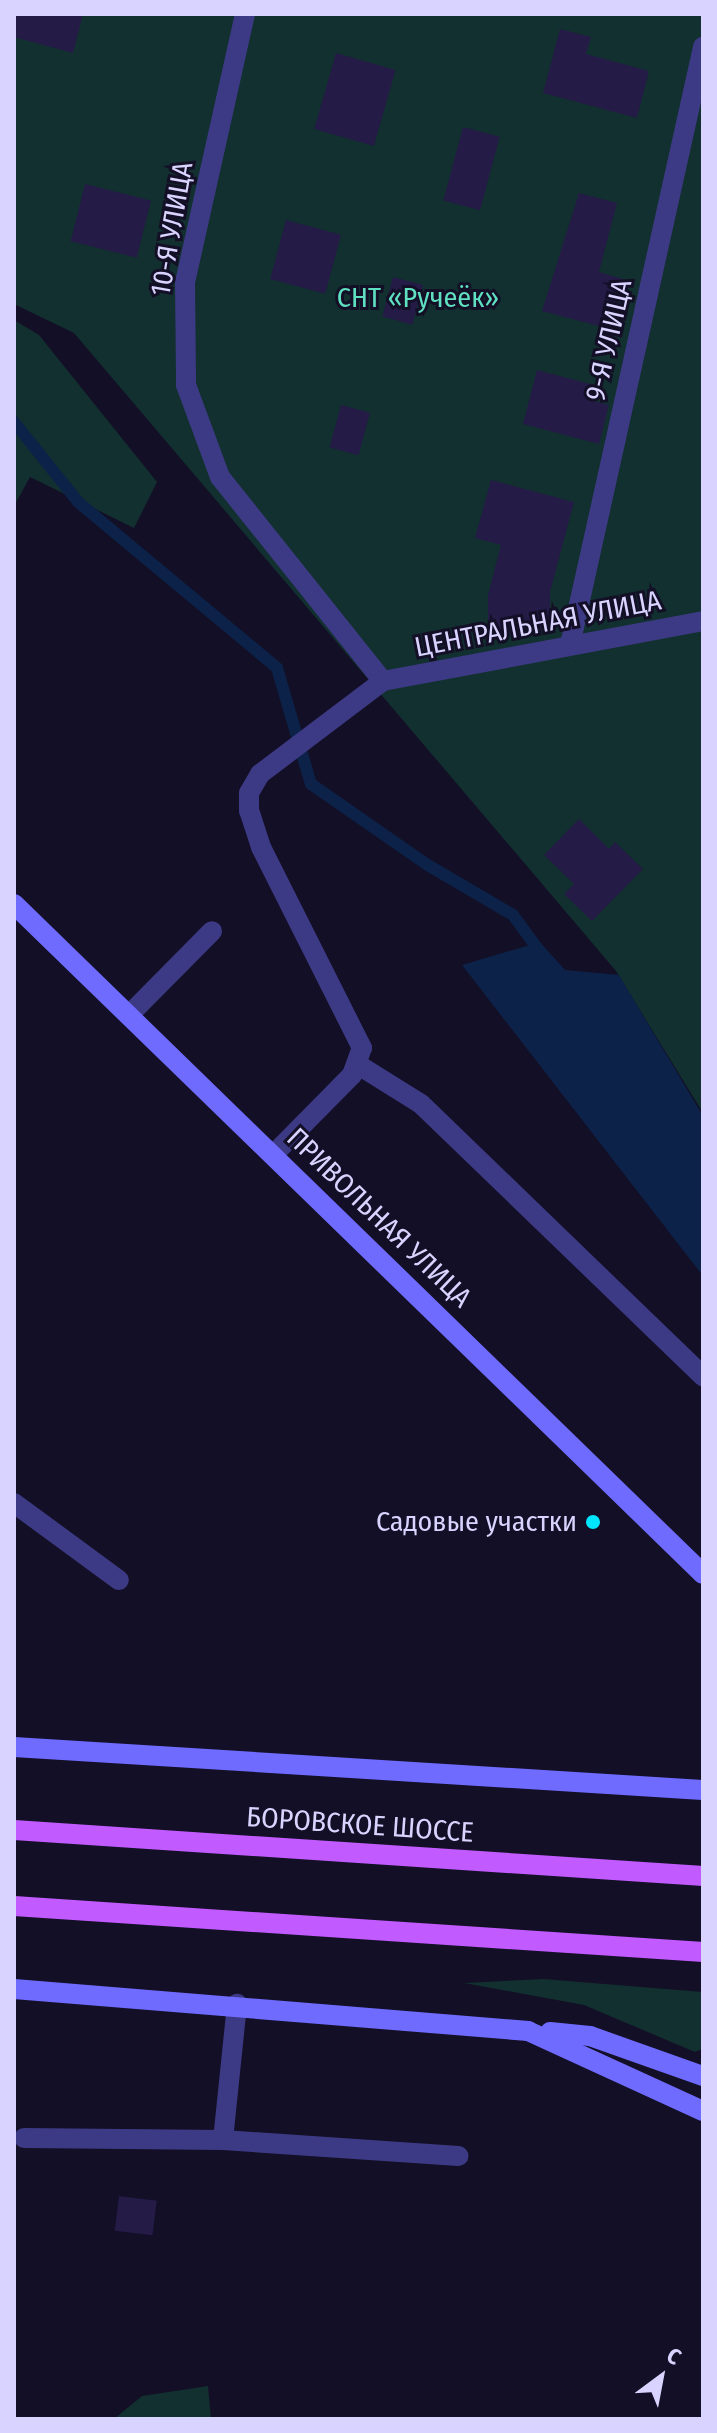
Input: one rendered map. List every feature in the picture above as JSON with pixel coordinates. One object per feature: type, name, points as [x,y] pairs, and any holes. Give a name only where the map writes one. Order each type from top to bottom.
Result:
[{"type":"main road","name":"ПРИВОЛЬНАЯ УЛИЦА","points":[[14,904],[703,1574]]},
{"type":"main road","points":[[14,1747],[703,1790]]},
{"type":"main road","name":"БОРОВСКОЕ ШОССЕ","points":[[14,1830],[703,1876]]},
{"type":"main road","points":[[14,1906],[703,1952]]},
{"type":"main road","points":[[14,1989],[237,2004],[590,2036],[703,2076]]},
{"type":"main road","points":[[528,2031],[703,2111]]},
{"type":"lane","name":"10-Я УЛИЦА","points":[[245,14],[185,282],[186,385],[220,477],[383,681]]},
{"type":"lane","name":"9-Я УЛИЦА","points":[[570,645],[703,47]]},
{"type":"lane","name":"ЦЕНТРАЛЬНАЯ УЛИЦА","points":[[383,681],[703,621]]},
{"type":"lane","points":[[274,1154],[357,1064],[362,1048],[261,847],[249,811],[249,793],[260,774],[383,681]]},
{"type":"lane","points":[[129,1015],[212,931]]},
{"type":"lane","points":[[357,1064],[421,1104],[703,1376]]},
{"type":"lane","points":[[14,1503],[119,1580]]},
{"type":"lane","points":[[223,2140],[237,2004]]},
{"type":"lane","points":[[24,2138],[223,2140],[458,2156]]},
{"type":"green space","name":"СНТ «Ручеёк»","points":[[14,14],[703,14],[703,1113],[616,971],[74,333],[14,304]]},
{"type":"green space","points":[[14,320],[39,335],[157,482],[134,528],[30,477],[14,506]]},
{"type":"green space","points":[[543,1979],[703,1992],[702,2049],[695,2052],[584,2005],[464,1983]]},
{"type":"green space","points":[[208,2386],[211,2419],[114,2419],[142,2396]]},
{"type":"water","points":[[540,942],[565,970],[619,975],[703,1116],[703,1276],[462,965]]},
{"type":"building","points":[[14,14],[83,14],[73,53],[14,37]]},
{"type":"building","points":[[560,29],[591,37],[586,54],[649,71],[637,118],[543,93]]},
{"type":"building","points":[[336,53],[396,70],[374,146],[314,129]]},
{"type":"building","points":[[463,127],[500,137],[480,210],[443,200]]},
{"type":"building","points":[[85,184],[151,200],[137,258],[71,241]]},
{"type":"building","points":[[579,193],[617,203],[599,272],[623,279],[610,329],[542,311]]},
{"type":"building","points":[[286,220],[341,235],[325,294],[270,279]]},
{"type":"building","points":[[393,277],[423,285],[412,325],[382,317]]},
{"type":"building","points":[[537,370],[594,385],[590,400],[609,405],[599,444],[523,424]]},
{"type":"building","points":[[341,405],[370,413],[359,455],[330,448]]},
{"type":"building","points":[[491,480],[574,502],[550,592],[550,629],[488,630],[488,595],[501,545],[475,538]]},
{"type":"building","points":[[579,819],[609,849],[615,842],[643,869],[592,921],[564,894],[574,884],[544,855]]},
{"type":"building","points":[[119,2196],[157,2201],[152,2235],[115,2231]]},
{"type":"waterway","points":[[14,422],[78,502],[277,668],[311,784],[426,864],[513,915],[543,956]]},
{"type":"place","name":"Садовые участки","points":[[593,1522]]}]
